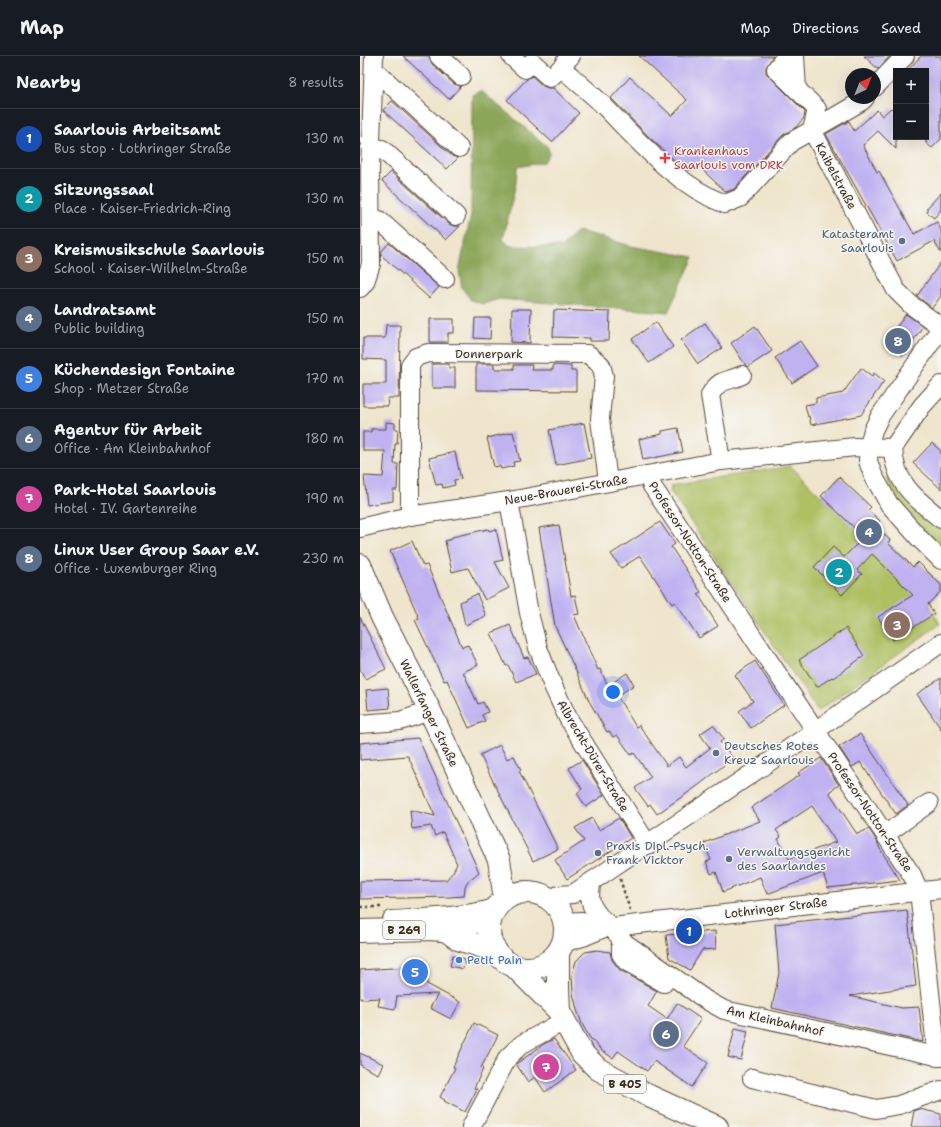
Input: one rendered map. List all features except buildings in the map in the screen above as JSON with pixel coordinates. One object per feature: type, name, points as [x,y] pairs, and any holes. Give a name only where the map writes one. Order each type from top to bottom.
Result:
[{"type":"main road","name":"Wallerfanger Straße","points":[[360,565],[382,617],[430,711],[499,860],[528,892]]},
{"type":"main road","name":"Wallerfanger Straße","points":[[497,909],[499,860]]},
{"type":"main road","points":[[528,892],[542,895],[560,934],[548,962],[540,966],[523,968],[506,962],[496,951],[491,941],[489,932],[497,909],[515,894],[528,892]]},
{"type":"main road","name":"B 269","points":[[447,931],[497,909]]},
{"type":"main road","name":"B 269","points":[[360,932],[430,929],[447,931],[458,940],[496,951]]},
{"type":"main road","name":"B 405","points":[[560,934],[562,1016]]},
{"type":"main road","name":"B 405","points":[[514,966],[533,984],[562,1016],[582,1053],[598,1069],[649,1096],[712,1126]]},
{"type":"street","points":[[439,56],[461,76]]},
{"type":"street","points":[[511,56],[525,69],[532,62],[550,78],[567,61]]},
{"type":"street","points":[[567,61],[563,69],[600,102],[623,127],[666,168],[699,192],[725,204],[740,198],[791,142],[812,130],[817,109],[776,69],[786,56]]},
{"type":"street","points":[[796,56],[797,90]]},
{"type":"street","points":[[881,81],[905,56]]},
{"type":"street","points":[[360,288],[365,282],[371,264],[371,148],[374,64]]},
{"type":"street","points":[[374,64],[379,74],[458,148]]},
{"type":"street","name":"Kaibelstraße","points":[[857,104],[812,130],[896,290],[911,305],[941,327]]},
{"type":"street","points":[[371,148],[382,149],[456,216]]},
{"type":"street","points":[[371,219],[379,220],[445,279]]},
{"type":"street","points":[[941,327],[880,416],[873,430],[869,446],[868,461],[873,475],[889,504],[941,560]]},
{"type":"street","name":"Donnerpark","points":[[410,516],[410,365],[416,357],[428,353],[588,354],[601,365],[604,376],[600,419],[608,482]]},
{"type":"street","points":[[721,461],[710,395],[715,387],[727,379],[736,378],[742,375]]},
{"type":"street","points":[[941,385],[922,406],[893,448],[896,466],[903,484],[919,501],[941,519]]},
{"type":"street","name":"Neue-Brauerei-Straße","points":[[360,528],[410,516],[509,501],[721,461],[869,446],[893,448]]},
{"type":"street","name":"Professor-Notton-Straße","points":[[647,475],[652,486],[912,875],[919,891],[939,1057]]},
{"type":"street","name":"Albrecht-Dürer-Straße","points":[[509,501],[538,648],[553,686],[568,718],[648,845]]},
{"type":"street","points":[[560,934],[573,894],[648,845],[941,643]]},
{"type":"street","points":[[360,724],[400,720],[430,711]]},
{"type":"street","points":[[886,834],[929,804]]},
{"type":"street","points":[[591,882],[590,897],[592,906],[612,931]]},
{"type":"street","name":"Lothringer Straße","points":[[560,934],[583,937],[612,931],[634,924],[941,889]]},
{"type":"street","points":[[360,921],[444,917],[497,909]]},
{"type":"street","name":"Am Kleinbahnhof","points":[[612,931],[625,943],[712,1004],[724,1010],[939,1057]]},
{"type":"street","points":[[471,1127],[508,1057],[522,1044],[562,1016]]},
{"type":"street","points":[[752,1078],[876,1109],[899,1105],[941,1090]]},
{"type":"path","points":[[616,865],[634,924]]},
{"type":"green space","points":[[481,91],[548,147],[549,154],[544,162],[517,167],[516,183],[503,240],[510,246],[562,247],[577,231],[631,246],[694,257],[668,312],[499,299],[483,304],[471,300],[462,288],[459,271],[471,215],[472,95]]},
{"type":"green space","points":[[791,466],[821,496],[839,477],[871,507],[868,510],[880,521],[875,526],[890,540],[888,543],[913,567],[918,562],[941,585],[941,591],[928,604],[940,624],[818,711],[670,491],[671,485]]},
{"type":"green space","points":[[891,477],[941,527],[941,549],[900,504],[886,479]]},
{"type":"place","name":"Krankenhaus Saarlouis vom DRK","points":[[665,158]]},
{"type":"place","name":"Katasteramt Saarlouis","points":[[902,241]]},
{"type":"place","name":"Linux User Group Saar e.V.","points":[[898,341]]},
{"type":"place","name":"Landratsamt","points":[[869,532]]},
{"type":"place","name":"Sitzungssaal","points":[[839,572]]},
{"type":"place","name":"Kreismusikschule Saarlouis","points":[[897,625]]},
{"type":"place","name":"Deutsches Rotes Kreuz Saarlouis","points":[[716,753]]},
{"type":"place","name":"Praxis Dipl.-Psych. Frank Vicktor","points":[[598,853]]},
{"type":"place","name":"Verwaltungsgericht des Saarlandes","points":[[729,859]]},
{"type":"place","name":"Saarlouis Arbeitsamt","points":[[689,931]]},
{"type":"place","name":"Petit Pain","points":[[459,960]]},
{"type":"place","name":"Küchendesign Fontaine","points":[[415,972]]},
{"type":"place","name":"Agentur für Arbeit","points":[[666,1034]]},
{"type":"place","name":"Park-Hotel Saarlouis","points":[[546,1067]]}]
